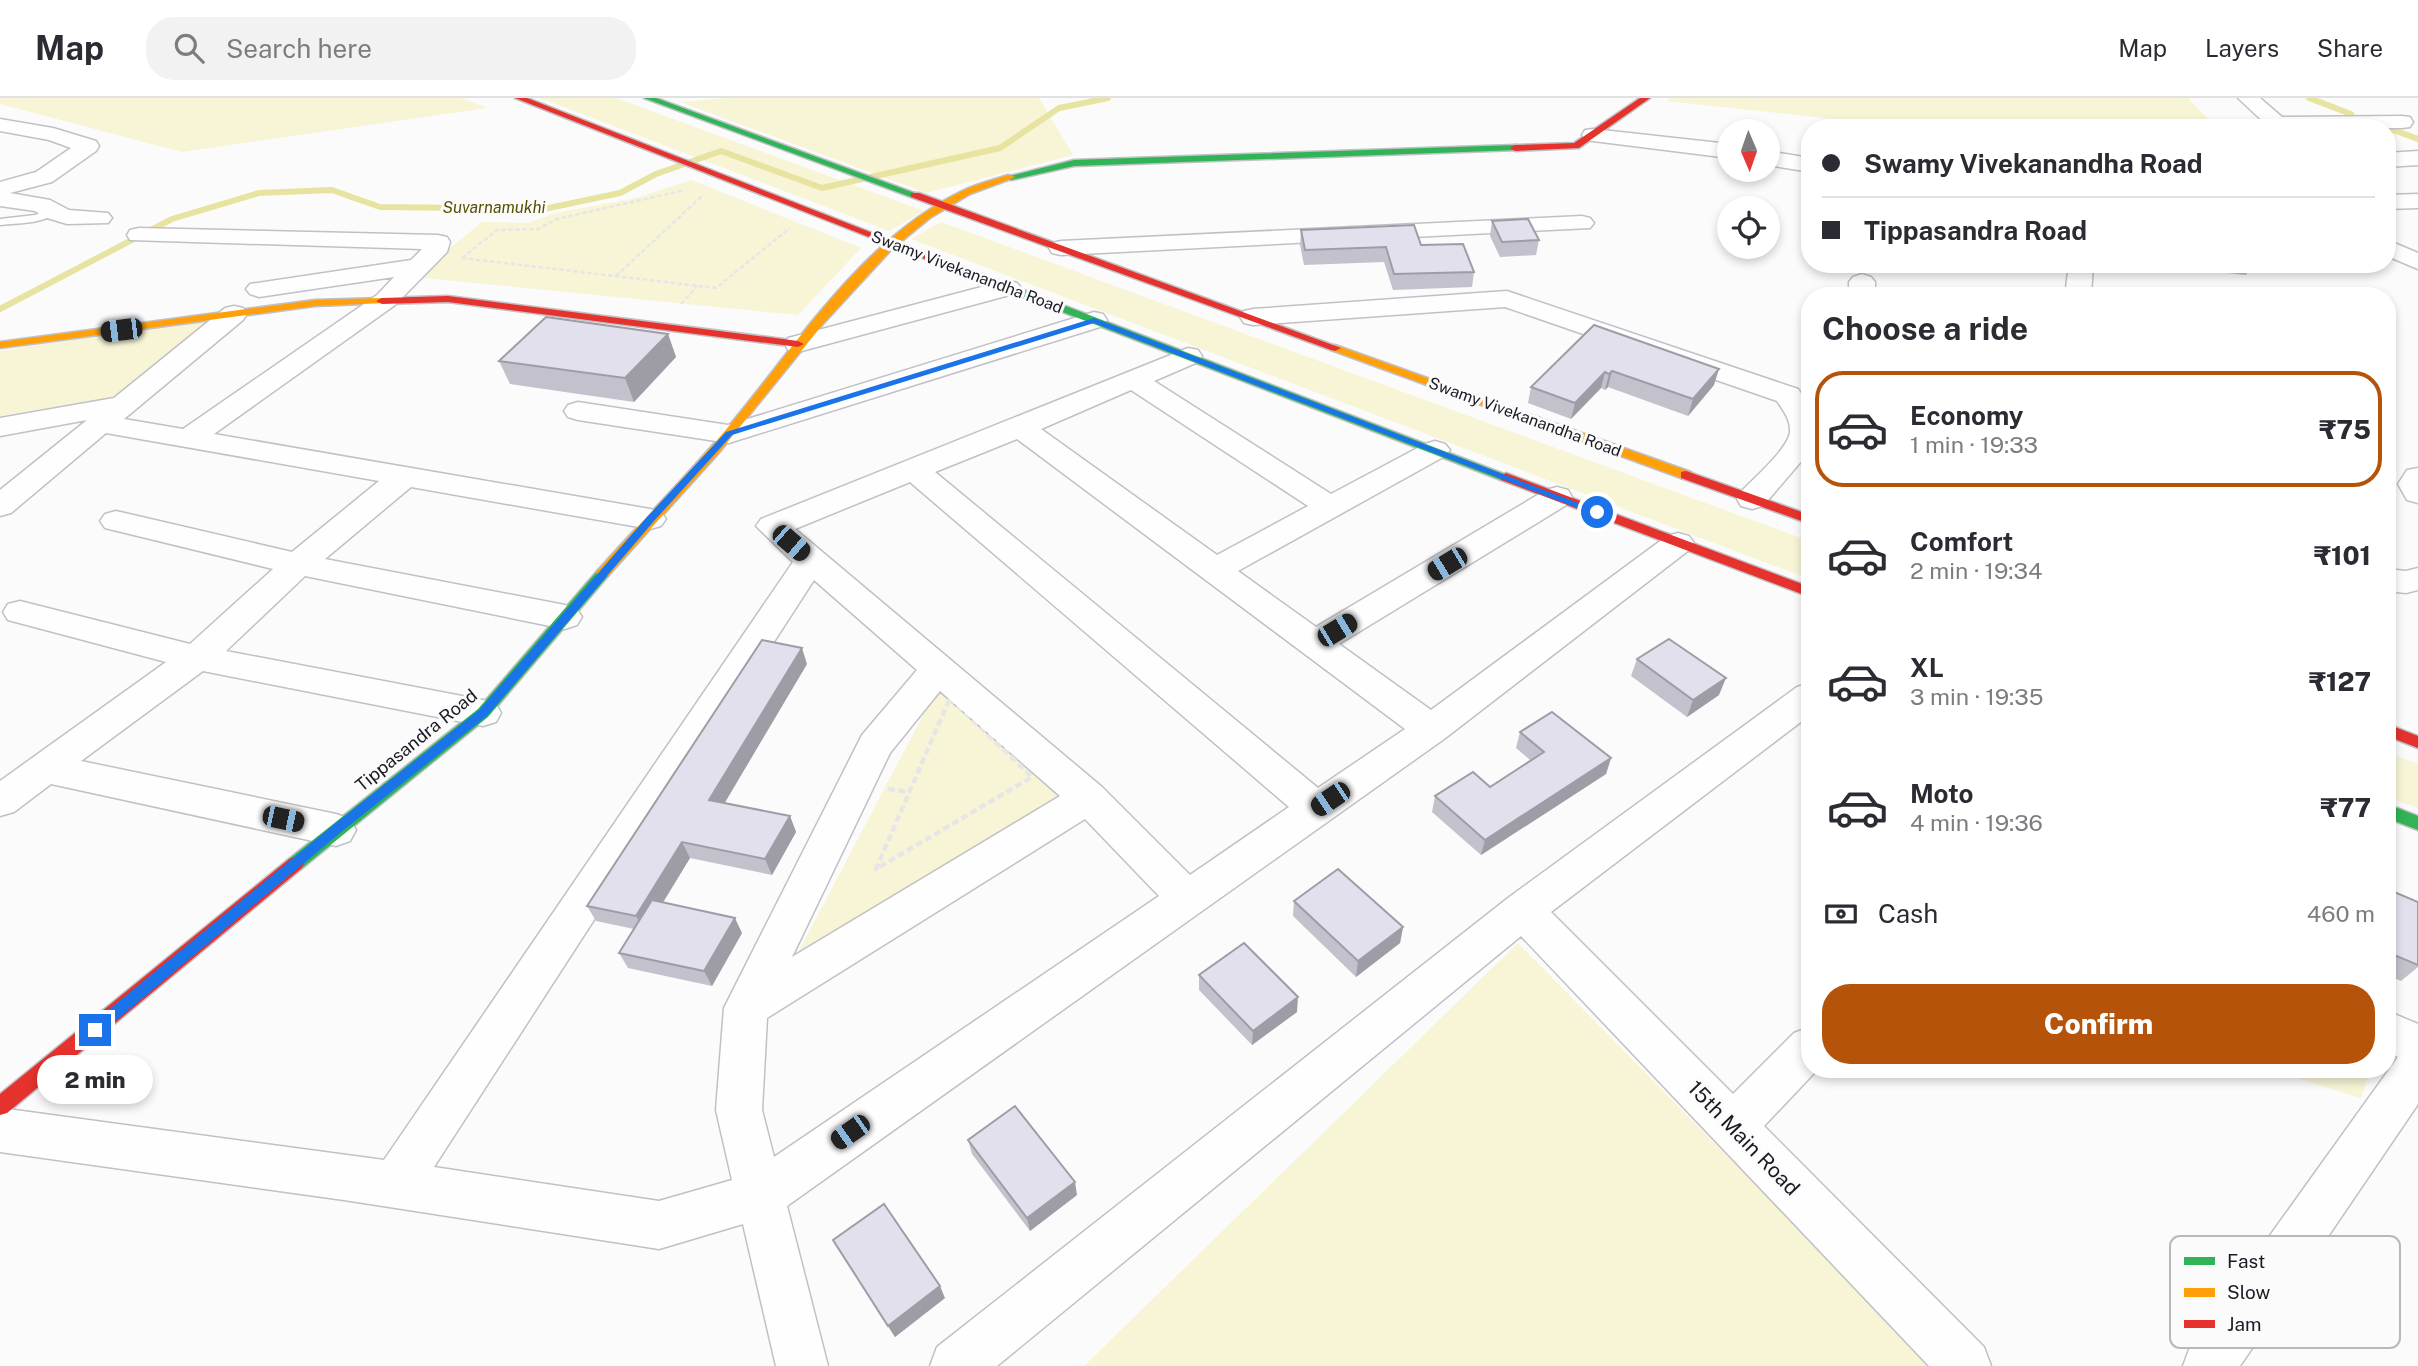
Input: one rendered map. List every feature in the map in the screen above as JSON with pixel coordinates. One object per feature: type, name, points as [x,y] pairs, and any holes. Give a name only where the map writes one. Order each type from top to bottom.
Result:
[{"type":"main road","name":"Swamy Vivekanandha Road","points":[[519,98],[891,243],[1801,589]]},
{"type":"main road","name":"Swamy Vivekanandha Road","points":[[648,98],[1801,517]]},
{"type":"main road","name":"Tippasandra Road","points":[[2,1106],[336,830],[483,713],[650,519],[729,433],[798,344],[891,243],[942,204],[1005,178],[1074,163],[1576,146],[1646,98]]},
{"type":"main road","points":[[0,345],[315,303],[449,299],[798,344]]},
{"type":"main road","points":[[2396,733],[2418,741]]},
{"type":"main road","points":[[2396,814],[2418,823]]},
{"type":"street","points":[[2248,98],[2272,119]]},
{"type":"street","points":[[2346,102],[2395,119]]},
{"type":"street","points":[[0,125],[53,134],[88,146],[44,177],[0,190]]},
{"type":"street","points":[[1593,135],[1717,150]]},
{"type":"street","points":[[2396,160],[2418,159]]},
{"type":"street","points":[[1780,160],[1801,164]]},
{"type":"street","points":[[0,199],[42,205],[67,217],[100,218]]},
{"type":"street","points":[[2396,202],[2418,201]]},
{"type":"street","points":[[1062,247],[1582,223]]},
{"type":"street","points":[[139,235],[438,242],[438,247],[386,300],[188,439]]},
{"type":"street","points":[[2396,251],[2418,262]]},
{"type":"street","points":[[259,289],[421,265]]},
{"type":"street","points":[[798,344],[1009,288]]},
{"type":"street","points":[[1253,317],[1507,299],[1788,395],[1801,415]]},
{"type":"street","points":[[0,506],[234,314]]},
{"type":"street","points":[[578,411],[729,433],[1094,320]]},
{"type":"street","points":[[1187,898],[1088,798],[944,683],[772,526],[1020,427],[1188,356]]},
{"type":"street","points":[[1132,379],[1330,507]]},
{"type":"street","points":[[0,427],[126,404]]},
{"type":"street","points":[[102,424],[650,519]]},
{"type":"street","points":[[1020,427],[1431,729]]},
{"type":"street","points":[[1752,499],[1801,440]]},
{"type":"street","points":[[1215,570],[1435,450]]},
{"type":"street","points":[[914,470],[1316,808]]},
{"type":"street","points":[[0,800],[197,658],[298,564],[405,476]]},
{"type":"street","points":[[2418,477],[2413,484],[2418,493]]},
{"type":"street","points":[[1315,643],[1557,497]]},
{"type":"street","points":[[116,521],[298,564],[565,617]]},
{"type":"street","points":[[2,1106],[395,1185],[659,1225],[761,1195],[1431,729],[1678,543]]},
{"type":"street","points":[[395,1185],[811,560]]},
{"type":"street","points":[[2396,581],[2418,579]]},
{"type":"street","points":[[20,612],[197,658],[483,713]]},
{"type":"street","points":[[802,1366],[739,1110],[746,1008],[875,745],[944,683]]},
{"type":"street","points":[[956,1366],[1523,910],[1801,703]]},
{"type":"street","points":[[44,768],[336,830]]},
{"type":"street","points":[[746,1008],[1088,798]]},
{"type":"street","name":"15th Main Road","points":[[1523,910],[1965,1366]]},
{"type":"street","points":[[2396,1035],[2418,1045]]},
{"type":"street","points":[[1733,1126],[1801,1056]]},
{"type":"street","points":[[2300,1236],[2418,1066]]},
{"type":"street","points":[[2209,1366],[2222,1348]]},
{"type":"lane","points":[[0,222],[37,218],[52,212]]},
{"type":"path","points":[[697,187],[620,207],[557,219],[538,229],[497,230],[462,258],[716,288],[799,221]]},
{"type":"path","points":[[615,276],[708,190]]},
{"type":"path","points":[[944,683],[876,869],[1032,777]]},
{"type":"shaded area","points":[[0,98],[462,98],[487,108],[182,152],[0,104]]},
{"type":"shaded area","points":[[540,98],[616,98],[924,211],[889,231]]},
{"type":"shaded area","points":[[726,98],[1039,98],[1073,155],[926,193],[680,102]]},
{"type":"shaded area","points":[[1671,98],[2188,98],[2208,119],[1835,119],[1666,101]]},
{"type":"shaded area","points":[[691,180],[861,248],[798,315],[414,277],[482,222],[528,223],[555,213],[636,198]]},
{"type":"shaded area","points":[[941,222],[1801,538],[1801,576],[911,239]]},
{"type":"shaded area","points":[[223,315],[114,397],[0,416],[0,351]]},
{"type":"shaded area","points":[[939,685],[1062,793],[792,964]]},
{"type":"shaded area","points":[[2396,755],[2418,764],[2418,808],[2396,800]]},
{"type":"shaded area","points":[[1518,943],[1933,1366],[1084,1366]]},
{"type":"shaded area","points":[[2296,1078],[2368,1078],[2361,1098]]},
{"type":"building","points":[[1528,219],[1539,240],[1502,242],[1492,221]]},
{"type":"building","points":[[1414,225],[1421,245],[1463,244],[1474,272],[1394,274],[1386,247],[1305,250],[1301,230]]},
{"type":"building","points":[[546,317],[668,334],[625,378],[499,361]]},
{"type":"building","points":[[1594,325],[1719,369],[1693,399],[1612,371],[1609,374],[1605,372],[1575,403],[1531,387]]},
{"type":"building","points":[[1669,639],[1726,678],[1693,700],[1637,659]]},
{"type":"building","points":[[762,640],[802,648],[709,800],[790,816],[765,859],[682,842],[636,916],[587,906]]},
{"type":"building","points":[[1552,712],[1611,758],[1485,840],[1435,796],[1473,772],[1490,787],[1544,752],[1520,732]]},
{"type":"building","points":[[1338,869],[1403,927],[1358,961],[1294,901]]},
{"type":"building","points":[[2396,893],[2418,902],[2418,965],[2396,956]]},
{"type":"building","points":[[652,900],[735,918],[704,971],[619,953]]},
{"type":"building","points":[[1244,943],[1298,997],[1253,1031],[1199,975]]},
{"type":"building","points":[[1015,1106],[1075,1182],[1027,1218],[968,1140]]},
{"type":"building","points":[[884,1204],[940,1286],[888,1326],[833,1240]]},
{"type":"waterway","name":"Suvarnamukhi","points":[[0,309],[172,219],[259,193],[332,190],[380,207],[544,209],[620,193],[656,174],[721,151],[822,188],[1000,148],[1059,108],[1108,98]]},
{"type":"waterway","points":[[2309,98],[2351,114]]},
{"type":"waterway","points":[[2396,131],[2418,139]]},
{"type":"traffic: fast","points":[[648,98],[915,195]]},
{"type":"traffic: fast","points":[[1011,177],[1074,163],[1515,148]]},
{"type":"traffic: fast","points":[[957,268],[1506,477]]},
{"type":"traffic: fast","points":[[295,864],[483,713],[603,573]]},
{"type":"traffic: fast","points":[[2396,814],[2418,823]]},
{"type":"traffic: slow","points":[[603,573],[713,452],[852,282],[888,247],[926,216],[967,192],[1011,177]]},
{"type":"traffic: slow","points":[[0,345],[315,303],[382,301]]},
{"type":"traffic: slow","points":[[1335,348],[1686,475]]},
{"type":"traffic: jam","points":[[519,98],[957,268]]},
{"type":"traffic: jam","points":[[1515,148],[1576,146],[1646,98]]},
{"type":"traffic: jam","points":[[915,195],[1335,348]]},
{"type":"traffic: jam","points":[[382,301],[448,299],[798,344]]},
{"type":"traffic: jam","points":[[1686,475],[1801,517]]},
{"type":"traffic: jam","points":[[1506,477],[1801,589]]},
{"type":"traffic: jam","points":[[2396,733],[2418,742]]},
{"type":"traffic: jam","points":[[0,1106],[295,864]]},
{"type":"route","points":[[95,1030],[336,830],[483,713],[650,519],[729,433],[1094,320],[1597,512]]}]
